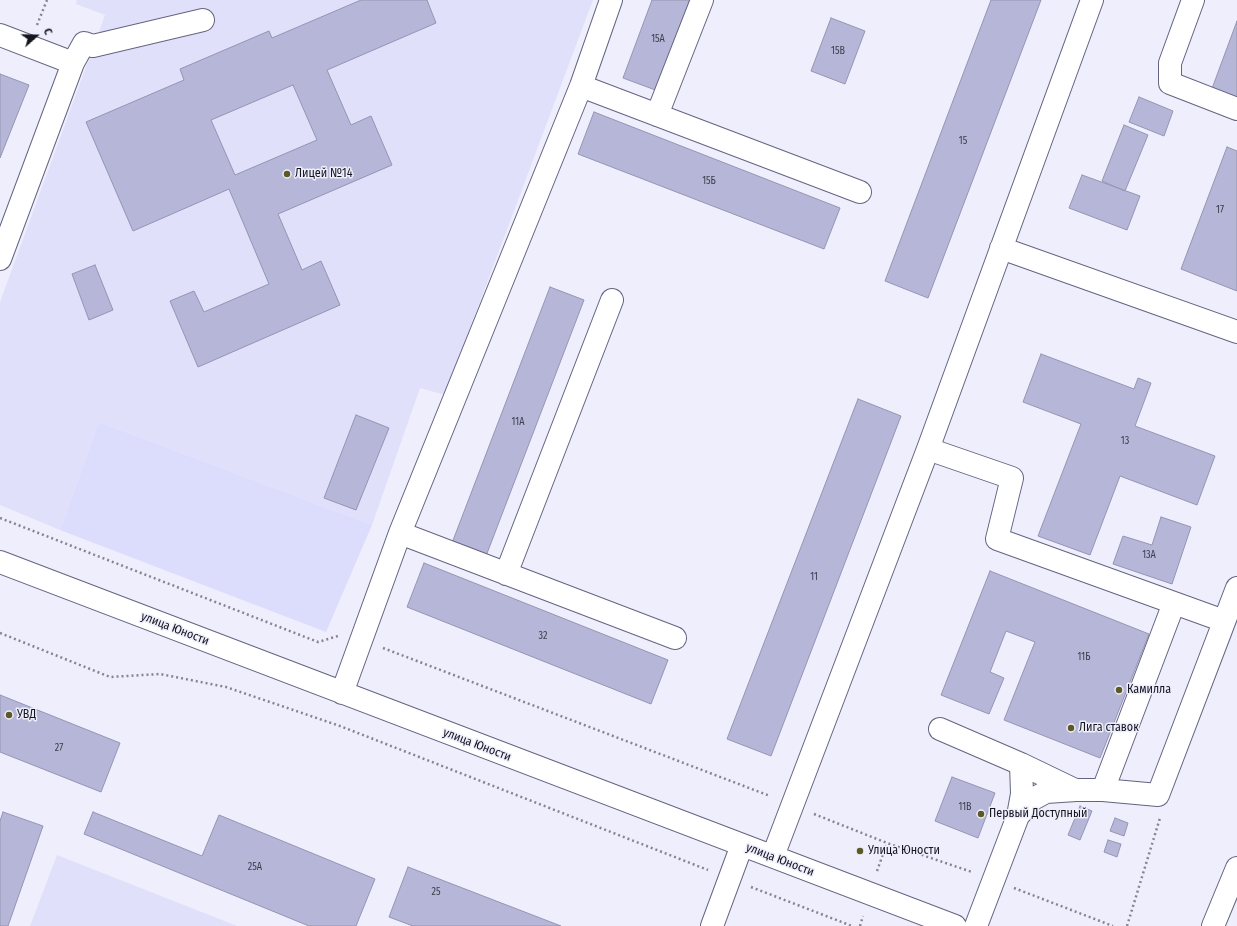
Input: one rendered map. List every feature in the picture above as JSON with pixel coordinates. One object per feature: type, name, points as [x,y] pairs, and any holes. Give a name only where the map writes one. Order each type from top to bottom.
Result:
[{"type":"street","points":[[342,693],[400,533],[581,86],[612,0]]},
{"type":"street","points":[[657,115],[702,0]]},
{"type":"street","points":[[772,856],[928,448],[1092,0]]},
{"type":"street","points":[[1193,0],[1170,63],[1170,83],[1237,109]]},
{"type":"street","points":[[0,259],[73,62],[84,43],[93,46],[203,20]]},
{"type":"street","points":[[0,35],[73,62]]},
{"type":"street","points":[[581,86],[860,192]]},
{"type":"street","points":[[1001,248],[1237,332]]},
{"type":"street","points":[[506,574],[612,300]]},
{"type":"street","points":[[928,448],[1012,478],[997,539],[1224,621]]},
{"type":"street","points":[[400,533],[675,638]]},
{"type":"street","name":"улица Юности","points":[[0,562],[955,926]]},
{"type":"street","points":[[1018,816],[1033,799],[1046,792],[1103,790],[1158,795],[1237,588]]},
{"type":"street","points":[[1103,790],[1174,603]]},
{"type":"street","points":[[940,729],[1021,764],[1076,790]]},
{"type":"street","points":[[976,926],[1018,816],[1022,794],[1021,764]]},
{"type":"street","points":[[712,926],[742,845]]},
{"type":"street","points":[[1213,926],[1237,868]]},
{"type":"path","points":[[0,518],[318,642],[336,636],[362,639],[887,843],[994,879],[1005,885],[1113,926]]},
{"type":"path","points":[[0,633],[110,677],[160,674],[226,686],[340,726],[852,926]]},
{"type":"shaded area","name":"Лицей №14","points":[[77,0],[593,0],[445,395],[420,388],[372,525],[99,422],[60,530],[0,505],[0,302],[105,15],[76,4]]},
{"type":"shaded area","points":[[99,422],[372,525],[326,632],[60,530]]},
{"type":"shaded area","points":[[57,855],[237,926],[30,926]]},
{"type":"building","points":[[361,0],[427,0],[436,23],[327,70],[351,125],[371,116],[392,165],[278,214],[302,270],[321,261],[340,305],[198,367],[170,301],[194,291],[204,312],[269,284],[229,189],[133,231],[86,122],[184,80],[180,69],[269,31],[272,38]],"holes":[[[293,85],[317,140],[235,175],[211,120]]]},
{"type":"building","points":[[652,0],[692,0],[658,91],[623,78]]},
{"type":"building","points":[[991,0],[1041,0],[928,298],[885,281]]},
{"type":"building","points":[[831,18],[865,31],[845,84],[811,71]]},
{"type":"building","points":[[1237,21],[1237,104],[1210,94]]},
{"type":"building","points":[[0,74],[29,85],[0,158]]},
{"type":"building","points":[[1139,97],[1173,111],[1164,136],[1129,122]]},
{"type":"building","points":[[594,112],[840,208],[824,249],[578,154]]},
{"type":"building","points":[[1124,125],[1148,135],[1125,191],[1102,181]]},
{"type":"building","points":[[1227,147],[1237,151],[1237,291],[1181,269]]},
{"type":"building","points":[[1082,175],[1140,196],[1127,230],[1069,208]]},
{"type":"building","points":[[95,265],[113,310],[89,320],[72,274]]},
{"type":"building","points":[[550,287],[584,300],[486,556],[452,543]]},
{"type":"building","points":[[1041,354],[1134,389],[1138,378],[1151,383],[1135,426],[1215,456],[1197,505],[1120,476],[1090,555],[1038,536],[1081,424],[1023,402]]},
{"type":"building","points":[[858,399],[901,416],[771,756],[727,739]]},
{"type":"building","points":[[356,415],[389,428],[356,510],[324,498]]},
{"type":"building","points":[[1161,517],[1191,527],[1172,584],[1113,564],[1123,536],[1152,545]]},
{"type":"building","points":[[424,563],[668,660],[651,704],[407,607]]},
{"type":"building","points":[[990,571],[1149,634],[1100,758],[1004,720],[1035,642],[1006,631],[990,672],[1004,678],[989,714],[941,695]]},
{"type":"building","points":[[0,695],[120,743],[101,792],[0,752]]},
{"type":"building","points":[[952,777],[995,793],[978,838],[935,821]]},
{"type":"building","points":[[1080,806],[1092,811],[1080,840],[1068,835]]},
{"type":"building","points":[[3,812],[43,826],[8,926],[0,926],[0,821]]},
{"type":"building","points":[[93,812],[202,856],[219,815],[375,879],[356,926],[309,926],[84,834]]},
{"type":"building","points":[[1115,818],[1128,823],[1124,836],[1110,831]]},
{"type":"building","points":[[1108,840],[1121,844],[1117,857],[1104,852]]},
{"type":"building","points":[[408,867],[561,926],[413,926],[389,917]]},
{"type":"place","name":"Лицей №14","points":[[287,174]]},
{"type":"place","name":"Камилла","points":[[1119,690]]},
{"type":"place","name":"УВД","points":[[9,715]]},
{"type":"place","name":"Лига ставок","points":[[1071,728]]},
{"type":"place","name":"Первый Доступный","points":[[981,814]]},
{"type":"place","name":"Улица Юности","points":[[860,851]]}]
